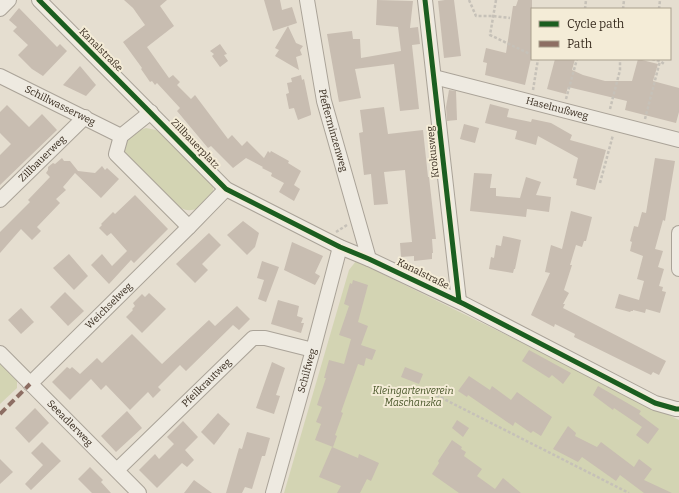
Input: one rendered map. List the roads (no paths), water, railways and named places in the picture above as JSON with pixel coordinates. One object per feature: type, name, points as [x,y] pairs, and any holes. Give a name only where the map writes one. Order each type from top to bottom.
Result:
[{"type":"street","points":[[0,9],[9,0]]},
{"type":"street","name":"Kanalstraße","points":[[39,0],[151,112]]},
{"type":"street","name":"Pfefferminzenweg","points":[[307,0],[324,100],[369,258]]},
{"type":"street","name":"Krokusweg","points":[[425,0],[458,301]]},
{"type":"street","name":"Schillwasserweg","points":[[0,76],[121,136]]},
{"type":"street","name":"Haselnußweg","points":[[434,77],[679,140]]},
{"type":"street","points":[[151,112],[121,136],[116,154],[189,227],[226,189]]},
{"type":"street","name":"Zillbauerplatz","points":[[151,112],[226,189]]},
{"type":"street","name":"Zillbauerweg","points":[[0,200],[85,117]]},
{"type":"street","name":"Kanalstraße","points":[[226,189],[325,240],[369,258],[458,301],[655,403],[678,408]]},
{"type":"street","name":"Weichselweg","points":[[30,384],[189,227]]},
{"type":"street","points":[[679,233],[679,269]]},
{"type":"street","name":"Schilfweg","points":[[273,493],[340,247]]},
{"type":"street","name":"Pfeilkrautweg","points":[[116,470],[253,338],[265,338],[312,350]]},
{"type":"street","name":"Seeadlerweg","points":[[0,353],[139,493]]},
{"type":"park label","name":"Kleingartenverein Maschanzka","points":[[413,396]]}]
